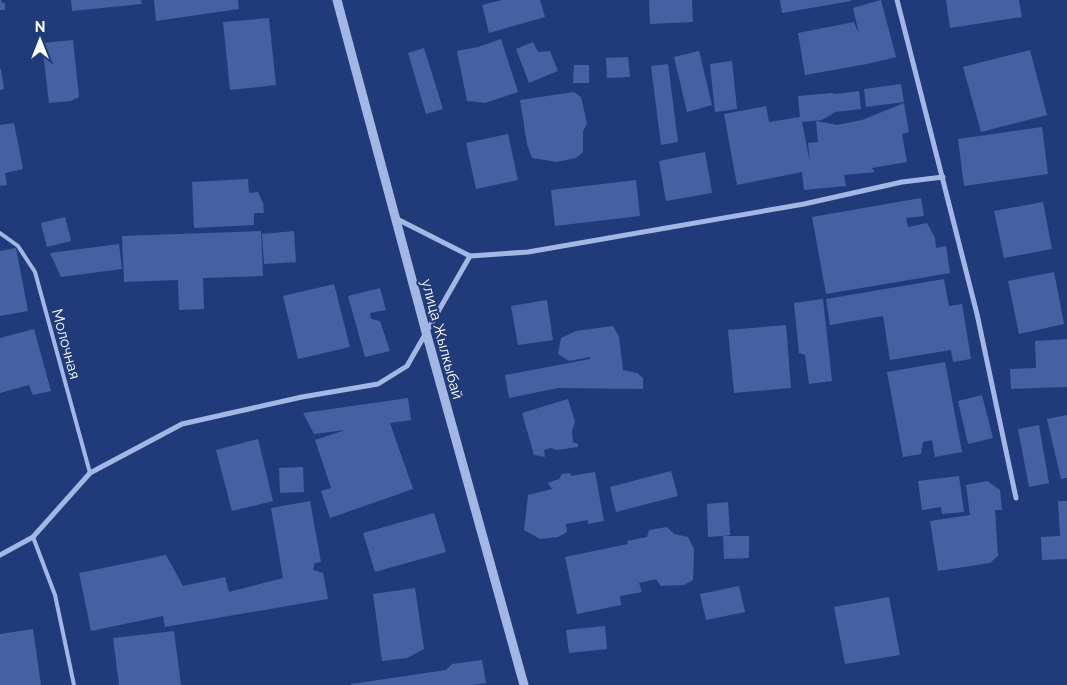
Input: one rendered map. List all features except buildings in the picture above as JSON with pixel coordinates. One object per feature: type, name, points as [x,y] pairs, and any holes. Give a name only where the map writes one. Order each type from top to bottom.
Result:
[{"type":"street","name":"улица Жылкыбай","points":[[337,0],[426,332],[524,685]]},
{"type":"street","points":[[897,0],[978,314],[1016,498]]},
{"type":"street","points":[[396,219],[470,256],[528,252],[804,204],[902,182],[942,177]]},
{"type":"street","points":[[0,555],[33,537],[90,473],[182,424],[302,397],[378,384],[407,366],[470,256]]},
{"type":"lane","name":"Молочная","points":[[0,233],[18,246],[35,272],[90,473]]},
{"type":"lane","points":[[33,537],[55,595],[74,685]]}]
